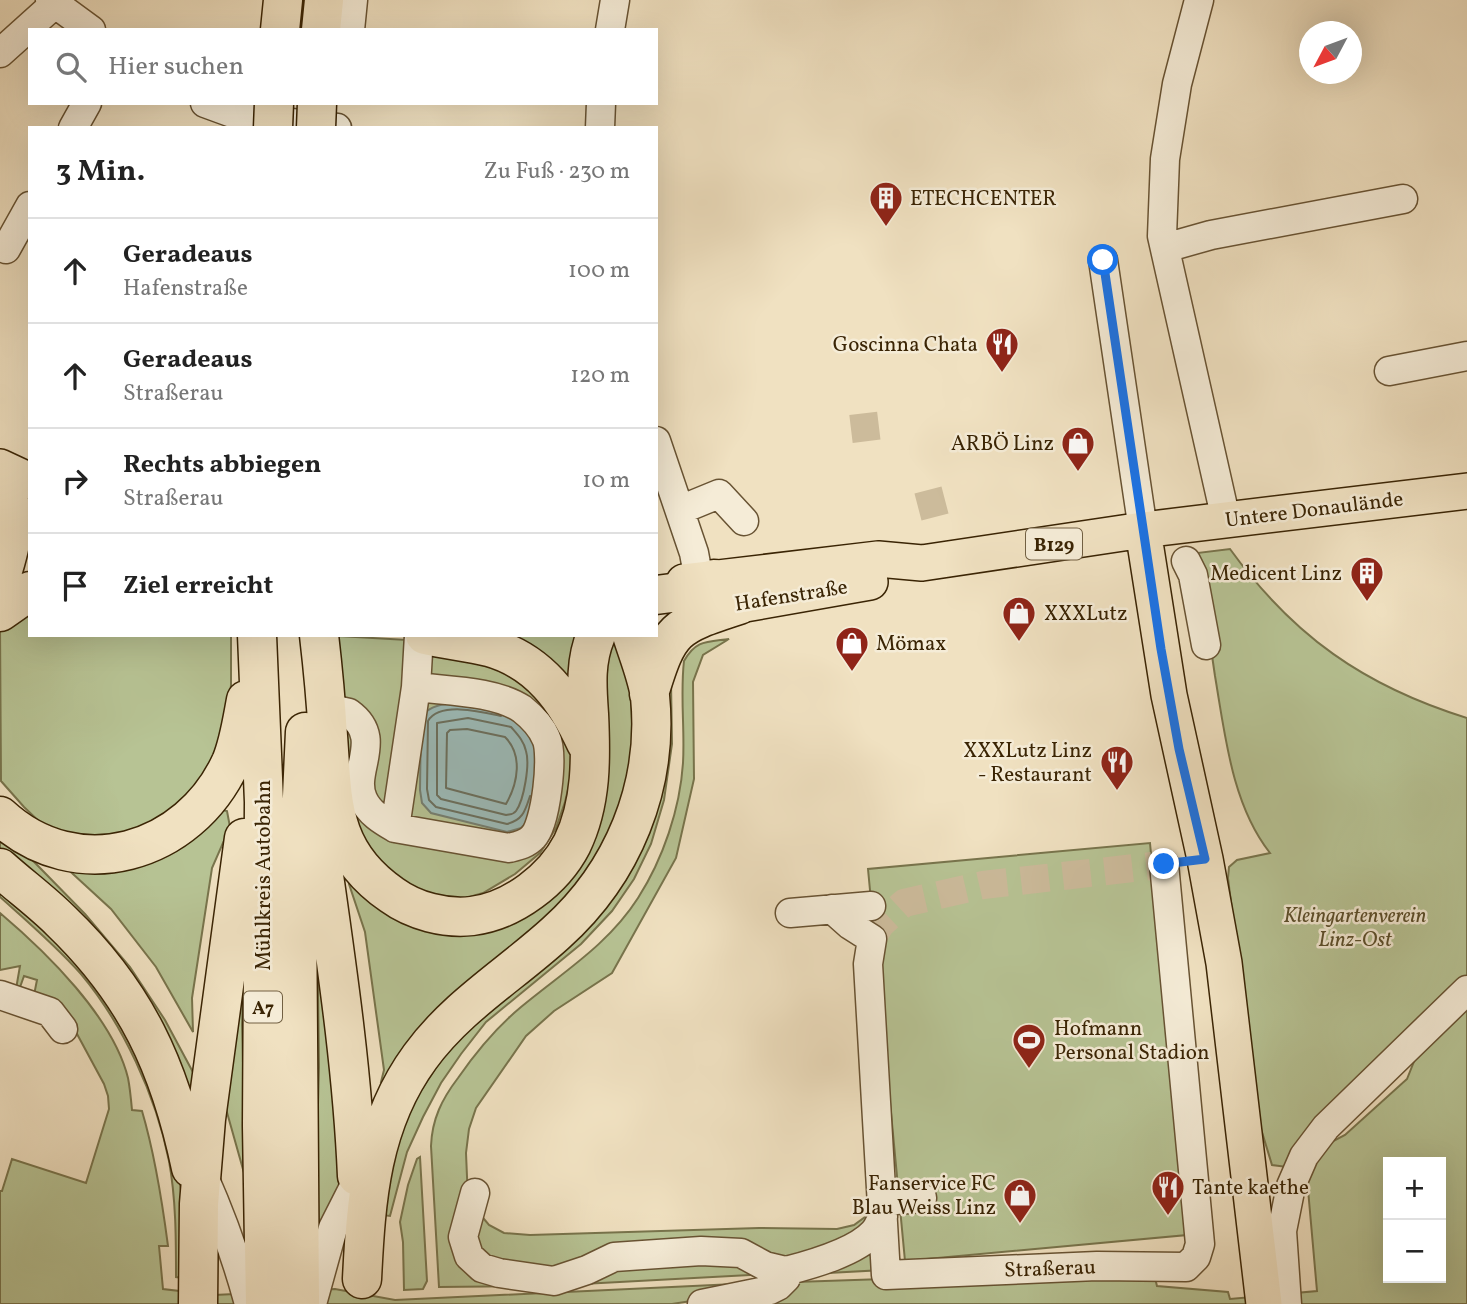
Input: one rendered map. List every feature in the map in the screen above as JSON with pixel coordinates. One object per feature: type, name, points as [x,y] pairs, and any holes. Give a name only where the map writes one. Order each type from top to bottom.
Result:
[{"type":"highway","points":[[280,28],[283,0]]},
{"type":"highway","points":[[321,28],[324,0]]},
{"type":"highway","points":[[273,126],[274,105]]},
{"type":"highway","points":[[316,126],[317,105]]},
{"type":"highway","points":[[0,580],[10,544],[14,494]]},
{"type":"highway","points":[[658,595],[717,588]]},
{"type":"highway","points":[[649,694],[663,652],[676,632],[695,620],[717,588]]},
{"type":"highway","points":[[0,612],[28,592]]},
{"type":"highway","name":"A7","points":[[308,637],[319,689]]},
{"type":"highway","points":[[318,637],[319,689],[332,804],[344,840],[353,857],[375,882],[400,901],[448,916],[480,915],[512,902],[540,883],[562,860],[580,825],[590,777],[588,663],[595,637]]},
{"type":"highway","points":[[435,637],[491,648],[511,655],[529,666],[546,680],[564,701],[588,748]]},
{"type":"highway","points":[[362,1291],[369,1184],[378,1140],[398,1092],[440,1031],[485,989],[572,918],[602,882],[630,832],[644,785],[650,741],[649,694],[633,637]]},
{"type":"highway","points":[[0,816],[24,835],[44,844],[82,854],[100,855],[133,849],[164,837],[206,802],[231,762],[256,654]]},
{"type":"highway","name":"Mühlkreis Autobahn","points":[[256,654],[264,802],[262,1126],[282,1297]]},
{"type":"highway","name":"Mühlkreis Autobahn","points":[[282,1297],[305,748],[319,689]]},
{"type":"highway","points":[[198,1291],[206,1119],[261,722]]},
{"type":"highway","points":[[305,748],[347,1035],[355,1114],[362,1291]]},
{"type":"highway","points":[[0,868],[61,920],[119,985],[157,1054],[171,1086],[201,1190]]},
{"type":"main road","name":"Untere Donaulände","points":[[1152,529],[1467,491]]},
{"type":"main road","name":"Hafenstraße","points":[[658,585],[717,588],[878,559],[922,563],[1152,529]]},
{"type":"main road","points":[[1152,529],[1177,736],[1205,859],[1224,963],[1275,1299]]},
{"type":"main road","name":"Hafenstraße","points":[[658,611],[705,606],[717,588]]},
{"type":"street","points":[[349,28],[353,0]]},
{"type":"street","points":[[610,28],[615,0]]},
{"type":"street","points":[[1199,0],[1180,66],[1165,159],[1162,236],[1226,520]]},
{"type":"street","points":[[0,53],[55,1],[89,28]]},
{"type":"street","points":[[75,126],[86,105]]},
{"type":"street","points":[[210,105],[246,118],[320,126]]},
{"type":"street","points":[[338,126],[342,105]]},
{"type":"street","points":[[600,126],[601,105]]},
{"type":"street","points":[[1165,248],[1211,235],[1403,199]]},
{"type":"street","points":[[0,245],[6,248],[28,210]]},
{"type":"street","points":[[1103,260],[1152,529]]},
{"type":"street","points":[[1388,371],[1467,356]]},
{"type":"street","points":[[658,447],[694,553],[717,588]]},
{"type":"street","points":[[680,510],[719,494],[744,521]]},
{"type":"street","points":[[1186,561],[1193,575],[1206,645]]},
{"type":"street","points":[[395,828],[416,687],[419,637]]},
{"type":"street","points":[[319,689],[349,713],[365,735],[367,747],[360,785],[362,799],[379,818],[395,828],[509,848],[520,846],[533,838],[539,829],[549,775],[548,740],[537,723],[520,708],[485,695],[416,687]]},
{"type":"street","name":"Straßerau","points":[[883,1209],[886,1275],[1097,1266],[1186,1267],[1196,1258],[1200,1244],[1198,1214],[1158,865],[1205,859]]},
{"type":"street","points":[[851,925],[871,906]]},
{"type":"street","points":[[790,914],[851,925]]},
{"type":"street","points":[[475,1193],[463,1237],[469,1256],[482,1268],[554,1285],[614,1257],[701,1251],[741,1253],[765,1266],[786,1270],[810,1265],[855,1245],[875,1231],[883,1209],[868,964],[851,925]]},
{"type":"street","points":[[1275,1299],[1282,1231],[1291,1186],[1304,1156],[1326,1127],[1467,990]]},
{"type":"street","points":[[0,995],[50,1012],[63,1029]]},
{"type":"street","points":[[201,1190],[223,1220],[237,1258],[282,1297],[333,1228],[378,1140]]},
{"type":"street","points":[[883,1209],[922,1198]]},
{"type":"street","points":[[702,1304],[770,1290],[786,1278],[786,1270]]},
{"type":"green space","name":"Kleingartenverein Linz-Ost","points":[[1230,549],[1279,608],[1334,654],[1395,690],[1467,718],[1467,975],[1332,1104],[1287,1167],[1272,1165],[1258,1119],[1228,878],[1229,867],[1237,860],[1270,853],[1247,813],[1232,769],[1197,553]]},
{"type":"green space","points":[[28,602],[28,637],[231,637],[231,685],[226,736],[202,791],[132,842],[48,830],[1,781],[0,625]]},
{"type":"green space","points":[[338,637],[425,641],[505,660],[574,734],[571,777],[556,828],[540,853],[515,874],[483,893],[459,900],[417,894],[366,854],[348,803]]},
{"type":"green space","points":[[492,637],[584,637],[578,699]]},
{"type":"green space","points":[[605,637],[609,637],[628,647],[635,774],[588,879],[387,1084],[381,1082],[384,1070],[365,932],[349,884],[358,880],[392,910],[559,890]]},
{"type":"green space","points":[[689,638],[671,682],[672,744],[664,800],[651,844],[634,879],[612,911],[581,944],[486,1022],[461,1054],[441,1083],[407,1152],[390,1216],[382,1215],[393,1146],[409,1109],[452,1043],[575,937],[663,700]]},
{"type":"green space","points":[[729,639],[703,655],[693,682],[694,779],[676,858],[612,973],[554,1011],[526,1036],[476,1108],[469,1129],[466,1153],[468,1200],[489,1225],[504,1233],[530,1235],[759,1228],[837,1229],[854,1225],[872,1212],[867,1227],[770,1274],[545,1286],[439,1287],[431,1146],[433,1127],[439,1110],[465,1068],[495,1031],[599,944],[638,898],[669,833],[678,798],[683,763],[684,661],[697,646]]},
{"type":"green space","points":[[217,809],[227,811],[230,827],[212,868],[192,998],[193,1032],[156,967],[111,909],[61,863],[144,863],[183,846],[209,824]]},
{"type":"green space","points":[[0,827],[85,914],[130,967],[165,1020],[195,1076],[190,1113],[0,852]]},
{"type":"green space","name":"Hofmann Personal Stadion","points":[[1150,843],[1187,1235],[905,1261],[868,869]]},
{"type":"green space","points":[[0,884],[120,1007],[174,1139],[183,1206],[184,1278],[176,1277],[176,1234],[169,1161],[156,1111],[136,1062],[111,1015],[81,974],[42,934],[0,897]]},
{"type":"green space","points":[[317,912],[344,1183],[314,1254],[319,1067]]},
{"type":"green space","points":[[0,913],[76,987],[108,1032],[120,1055],[128,1078],[132,1110],[142,1111],[158,1178],[168,1246],[159,1246],[163,1289],[214,1295],[335,1289],[395,1300],[735,1284],[704,1299],[672,1304],[0,1304],[0,1191],[12,1159],[86,1183],[109,1109],[104,1084],[70,1021],[34,995],[37,980],[24,976],[19,990],[16,989],[20,966],[0,970]]},
{"type":"green space","points":[[245,917],[242,1025],[246,1180],[219,1084]]},
{"type":"green space","points":[[1467,1008],[1467,1304],[729,1304],[795,1282],[1153,1270],[1157,1286],[1228,1292],[1230,1299],[1317,1291],[1307,1178],[1320,1148],[1345,1135],[1407,1079],[1415,1059]]},
{"type":"green space","points":[[420,1157],[427,1281],[423,1289],[404,1290],[400,1222],[408,1185]]},
{"type":"green space","points":[[868,1243],[883,1270],[809,1274]]},
{"type":"water","points":[[468,702],[519,713],[541,743],[530,819],[521,828],[507,832],[431,813],[422,803],[421,717],[436,706]]},
{"type":"tunnel","points":[[851,429],[884,425]]},
{"type":"tunnel","points":[[918,507],[945,500]]},
{"type":"tunnel","points":[[872,939],[880,925],[904,903],[983,885],[1152,866]]},
{"type":"place","name":"ETECHCENTER","points":[[886,228]]},
{"type":"place","name":"Goscinna Chata","points":[[1002,374]]},
{"type":"place","name":"ARBÖ Linz","points":[[1078,473]]},
{"type":"place","name":"Medicent Linz","points":[[1367,603]]},
{"type":"place","name":"XXXLutz","points":[[1019,643]]},
{"type":"place","name":"Mömax","points":[[852,673]]},
{"type":"place","name":"XXXLutz Linz - Restaurant","points":[[1117,792]]},
{"type":"place","name":"Hofmann Personal Stadion","points":[[1029,1070]]},
{"type":"place","name":"Tante kaethe","points":[[1168,1217]]},
{"type":"place","name":"Fanservice FC Blau Weiss Linz","points":[[1020,1225]]},
{"type":"route","points":[[1103,260],[1161,649],[1179,749],[1205,859],[1164,864]]}]
